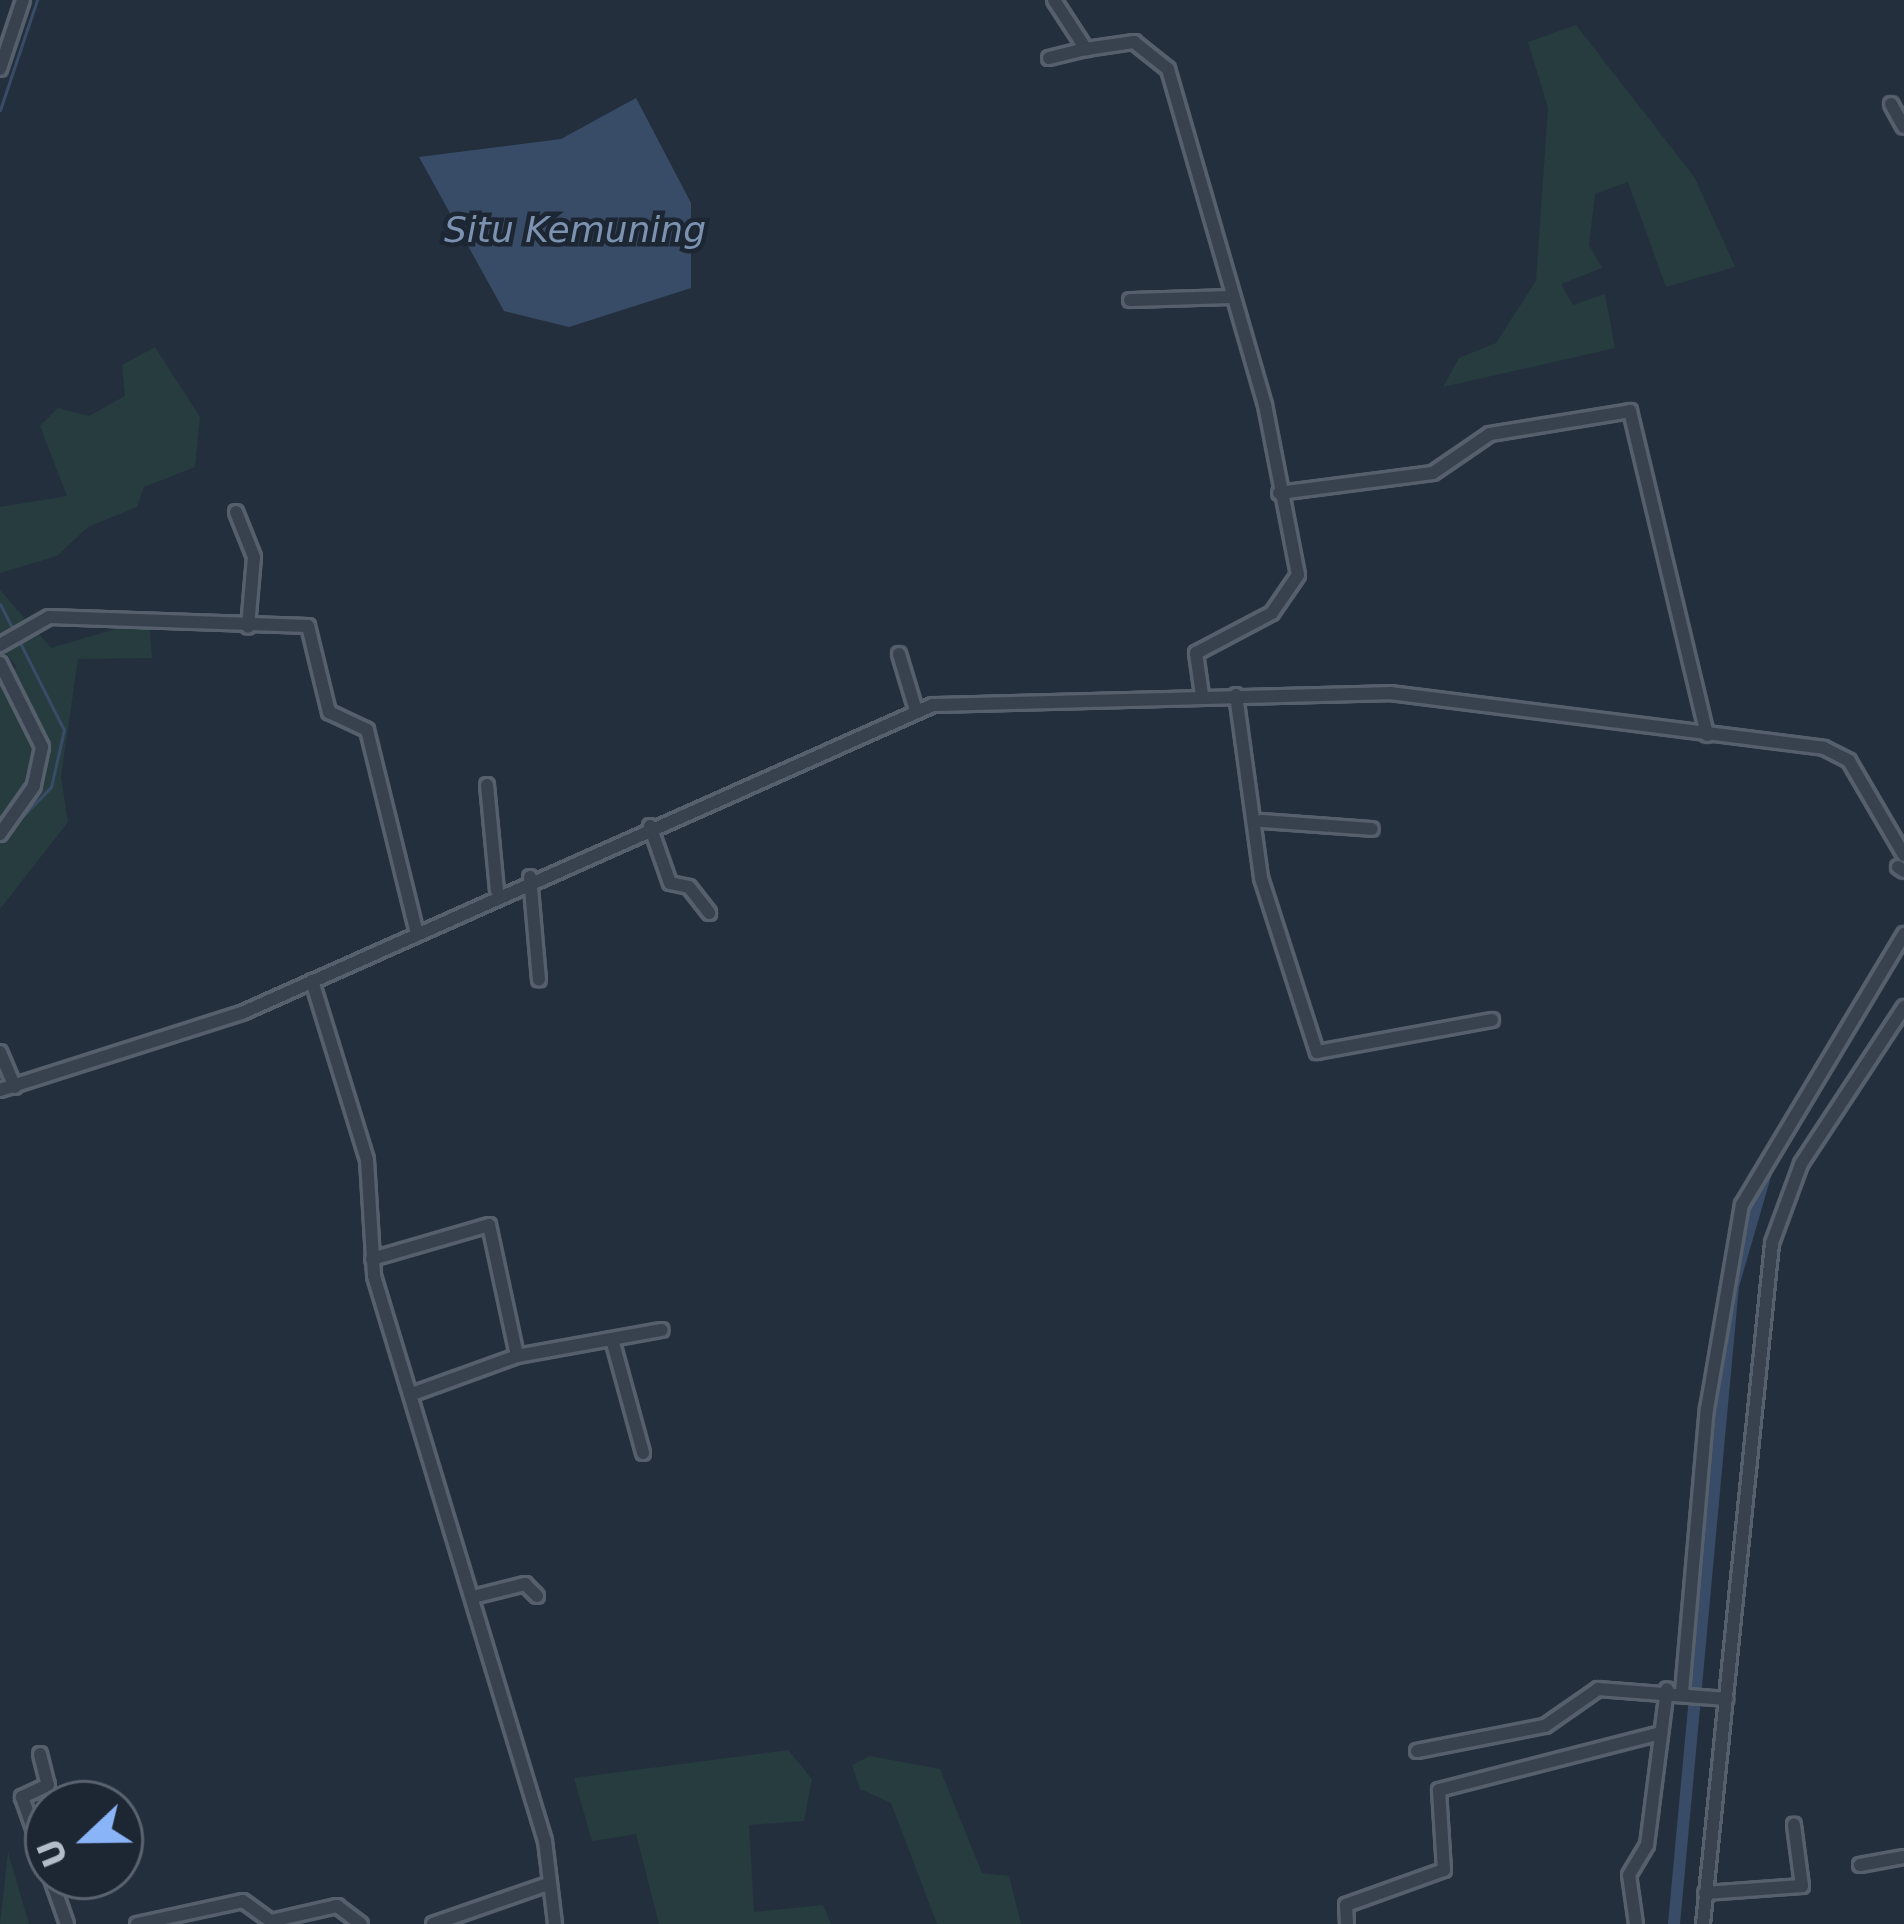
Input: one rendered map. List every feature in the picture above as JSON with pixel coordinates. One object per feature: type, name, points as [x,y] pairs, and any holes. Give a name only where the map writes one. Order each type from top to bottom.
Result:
[{"type":"street","points":[[0,69],[23,0]]},
{"type":"street","points":[[1054,0],[1086,49]]},
{"type":"street","points":[[1048,58],[1134,42],[1168,69],[1233,297],[1298,575],[1272,613],[1196,652],[1202,694]]},
{"type":"street","points":[[1891,104],[1904,127]]},
{"type":"street","points":[[1130,300],[1233,297]]},
{"type":"street","points":[[1279,493],[1433,472],[1490,434],[1630,411],[1707,735]]},
{"type":"street","points":[[236,512],[254,557],[248,627]]},
{"type":"street","points":[[0,645],[60,616],[313,629],[326,706],[368,730],[416,930]]},
{"type":"street","points":[[899,654],[915,707]]},
{"type":"street","points":[[0,663],[42,747],[34,786],[0,834]]},
{"type":"street","points":[[0,1052],[7,1088],[312,981],[497,891],[915,707],[1202,694],[1390,693],[1838,751],[1902,864]]},
{"type":"street","points":[[1237,695],[1261,821],[1261,878],[1320,1056],[1492,1020]]},
{"type":"street","points":[[488,785],[497,891]]},
{"type":"street","points":[[1261,821],[1372,829]]},
{"type":"street","points":[[650,826],[670,883],[709,913]]},
{"type":"street","points":[[530,877],[539,980]]},
{"type":"street","points":[[1686,1692],[1707,1409],[1742,1205],[1904,934]]},
{"type":"street","points":[[312,981],[367,1160],[372,1259],[473,1597],[548,1884],[554,1924]]},
{"type":"street","points":[[1702,1924],[1721,1698],[1772,1243],[1802,1164],[1904,1007]]},
{"type":"street","points":[[372,1259],[488,1225],[517,1356]]},
{"type":"street","points":[[415,1393],[517,1356],[614,1343],[662,1330]]},
{"type":"street","points":[[614,1343],[643,1453]]},
{"type":"street","points":[[473,1597],[525,1584],[537,1596]]},
{"type":"street","points":[[1417,1751],[1546,1726],[1598,1689],[1667,1689],[1721,1698]]},
{"type":"street","points":[[1636,1924],[1628,1875],[1647,1845],[1667,1689]]},
{"type":"street","points":[[1347,1924],[1346,1905],[1444,1870],[1439,1790],[1661,1733]]},
{"type":"street","points":[[40,1754],[47,1780]]},
{"type":"street","points":[[1705,1892],[1802,1886],[1794,1825]]},
{"type":"street","points":[[1860,1865],[1904,1857]]},
{"type":"street","points":[[433,1924],[548,1884]]},
{"type":"street","points":[[137,1924],[250,1901],[271,1921],[337,1906],[361,1924]]},
{"type":"green space","points":[[1576,25],[1695,178],[1735,267],[1666,287],[1628,182],[1595,194],[1589,245],[1602,268],[1561,284],[1573,305],[1605,294],[1615,348],[1443,387],[1459,358],[1496,343],[1536,281],[1548,108],[1528,42]]},
{"type":"green space","points":[[155,347],[200,417],[195,467],[144,487],[137,507],[88,527],[57,556],[0,573],[0,507],[67,496],[40,426],[58,408],[89,416],[125,396],[122,365]]},
{"type":"green space","points":[[0,590],[51,648],[149,619],[152,658],[78,659],[61,777],[68,822],[0,909],[0,682],[17,667],[0,645]]},
{"type":"green space","points":[[788,1750],[812,1779],[804,1821],[749,1825],[754,1912],[823,1905],[831,1924],[659,1924],[636,1834],[592,1841],[574,1778]]},
{"type":"green space","points":[[870,1756],[940,1769],[982,1873],[1009,1876],[1021,1924],[937,1924],[891,1803],[860,1789],[852,1765]]},
{"type":"green space","points":[[8,1852],[29,1924],[0,1924]]},
{"type":"water","name":"Situ Kemuning","points":[[636,98],[691,203],[691,288],[569,327],[504,311],[419,157],[561,139]]},
{"type":"waterway","points":[[0,110],[37,0]]},
{"type":"waterway","points":[[0,604],[13,629]]},
{"type":"waterway","points":[[12,827],[51,787],[64,730],[17,637]]},
{"type":"waterway","points":[[1674,1924],[1733,1286],[1767,1169]]}]
